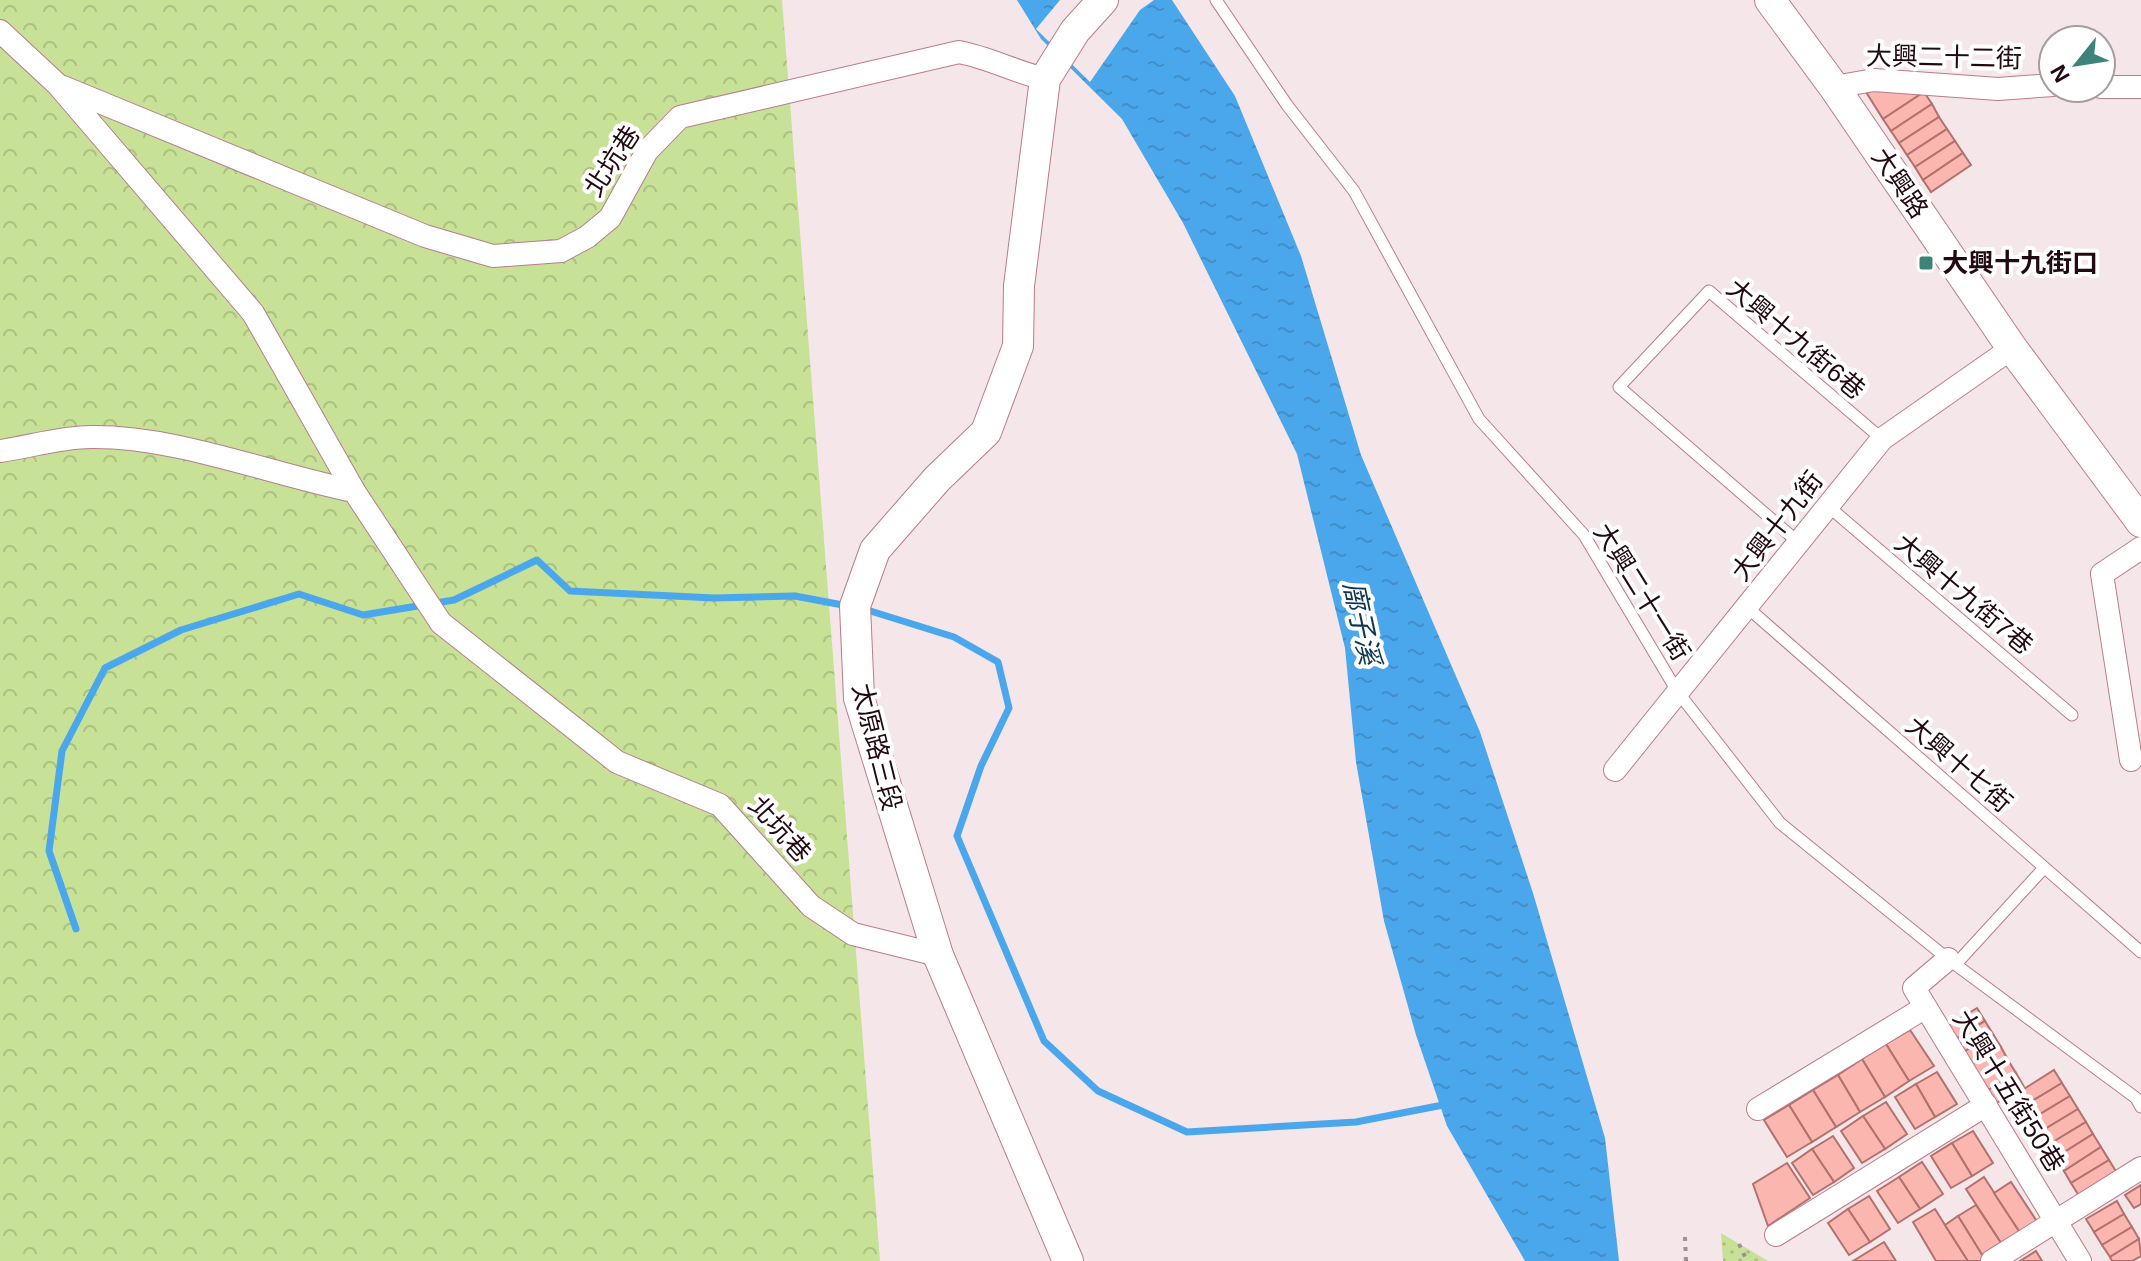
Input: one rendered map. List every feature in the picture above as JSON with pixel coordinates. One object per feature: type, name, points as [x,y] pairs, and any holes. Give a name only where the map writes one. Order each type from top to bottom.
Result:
[{"type":"main road","points":[[1049,73],[1075,31],[1103,0]]},
{"type":"main road","name":"大興路","points":[[1777,2],[2012,348],[2139,514]]},
{"type":"main road","name":"太原路三段","points":[[1049,73],[1019,286],[1018,346],[986,432],[937,479],[875,550],[855,614],[859,698],[938,955],[1068,1261]]},
{"type":"street","name":"北坑巷","points":[[0,31],[58,85],[253,313],[354,491],[441,623],[617,762],[720,805],[811,906],[853,934],[938,955]]},
{"type":"street","name":"北坑巷","points":[[58,85],[425,236],[493,256],[561,251],[587,237],[610,218],[647,151],[680,117],[959,52],[992,58],[1017,72],[1049,73]]},
{"type":"street","name":"大興二十二街","points":[[1834,87],[1874,80],[1998,89],[2037,86]]},
{"type":"street","points":[[2117,87],[2141,87]]},
{"type":"street","name":"大興十九街","points":[[1615,770],[1882,439],[2012,348]]},
{"type":"street","points":[[0,451],[90,437],[207,454],[286,477],[354,491]]},
{"type":"street","points":[[2131,760],[2102,574],[2141,548]]},
{"type":"street","name":"大興十五街50巷","points":[[1952,962],[1914,988],[2080,1261]]},
{"type":"street","points":[[1758,1109],[1924,1008]]},
{"type":"street","points":[[1776,1235],[1986,1105]]},
{"type":"street","points":[[1992,1261],[2141,1168]]},
{"type":"lane","name":"大興二十一街","points":[[1216,0],[1287,105],[1354,191],[1479,419],[1584,535],[1677,691],[1780,823],[1952,962],[2139,1100]]},
{"type":"lane","name":"大興十九街6巷","points":[[1799,543],[1619,387],[1709,291],[1882,439]]},
{"type":"lane","name":"大興十九街7巷","points":[[1828,506],[2072,715]]},
{"type":"lane","name":"大興十七街","points":[[1748,608],[2141,952]]},
{"type":"lane","points":[[1952,962],[2044,868]]},
{"type":"path","points":[[1685,1237],[1686,1261]]},
{"type":"path","points":[[1739,1244],[1747,1261]]},
{"type":"green space","points":[[0,0],[782,0],[880,1261],[0,1261]]},
{"type":"green space","points":[[1721,1233],[1768,1261],[1723,1261]]},
{"type":"water","name":"廍子溪","points":[[1017,0],[1172,0],[1235,96],[1301,256],[1361,455],[1480,732],[1533,893],[1605,1138],[1619,1261],[1525,1261],[1447,1126],[1416,1035],[1384,921],[1356,762],[1345,648],[1297,454],[1183,223],[1122,119],[1041,39]]},
{"type":"pier","points":[[1060,0],[1154,0],[1140,10],[1090,82],[1036,29]]},
{"type":"building","points":[[1877,88],[1924,92],[1883,119],[1866,92]]},
{"type":"building","points":[[1924,92],[1932,104],[1891,131],[1883,119]]},
{"type":"building","points":[[1932,104],[1939,117],[1899,143],[1891,131]]},
{"type":"building","points":[[1939,117],[1947,129],[1907,155],[1899,143]]},
{"type":"building","points":[[1947,129],[1955,141],[1915,167],[1907,155]]},
{"type":"building","points":[[1955,141],[1963,153],[1923,180],[1915,167]]},
{"type":"building","points":[[1963,153],[1971,165],[1931,192],[1923,180]]},
{"type":"building","points":[[1977,1008],[1985,1021],[1954,1040],[1946,1027]]},
{"type":"building","points":[[1985,1021],[1993,1034],[1962,1053],[1954,1040]]},
{"type":"building","points":[[1910,1030],[1934,1066],[1909,1081],[1886,1044]]},
{"type":"building","points":[[1993,1034],[2001,1047],[1969,1066],[1962,1053]]},
{"type":"building","points":[[1886,1044],[1909,1081],[1885,1097],[1862,1059]]},
{"type":"building","points":[[2001,1047],[2008,1060],[1977,1079],[1969,1066]]},
{"type":"building","points":[[1862,1059],[1885,1097],[1860,1112],[1838,1075]]},
{"type":"building","points":[[2008,1060],[2016,1073],[1985,1092],[1977,1079]]},
{"type":"building","points":[[2054,1070],[2062,1083],[2024,1106],[2016,1094]]},
{"type":"building","points":[[1937,1072],[1957,1104],[1935,1117],[1916,1084]]},
{"type":"building","points":[[2016,1073],[2024,1087],[1993,1105],[1985,1092]]},
{"type":"building","points":[[1838,1075],[1860,1112],[1836,1127],[1813,1090]]},
{"type":"building","points":[[2062,1083],[2070,1096],[2032,1119],[2024,1106]]},
{"type":"building","points":[[1916,1084],[1935,1117],[1915,1129],[1895,1097]]},
{"type":"building","points":[[1813,1090],[1836,1127],[1812,1142],[1789,1105]]},
{"type":"building","points":[[2070,1096],[2078,1109],[2040,1132],[2032,1119]]},
{"type":"building","points":[[1886,1102],[1907,1134],[1885,1149],[1863,1116]]},
{"type":"building","points":[[1789,1105],[1812,1142],[1787,1157],[1764,1120]]},
{"type":"building","points":[[2078,1109],[2086,1122],[2048,1145],[2040,1132]]},
{"type":"building","points":[[1863,1116],[1885,1149],[1862,1163],[1841,1131]]},
{"type":"building","points":[[2086,1122],[2093,1134],[2055,1158],[2048,1145]]},
{"type":"building","points":[[1973,1131],[1993,1163],[1972,1176],[1952,1143]]},
{"type":"building","points":[[2093,1134],[2101,1147],[2064,1171],[2055,1158]]},
{"type":"building","points":[[1833,1136],[1854,1168],[1834,1182],[1812,1149]]},
{"type":"building","points":[[1952,1143],[1972,1176],[1951,1188],[1931,1156]]},
{"type":"building","points":[[2101,1147],[2109,1160],[2071,1183],[2064,1171]]},
{"type":"building","points":[[1812,1149],[1834,1182],[1813,1195],[1792,1163]]},
{"type":"building","points":[[2109,1160],[2117,1173],[2079,1196],[2071,1183]]},
{"type":"building","points":[[1922,1162],[1943,1194],[1920,1209],[1899,1177]]},
{"type":"building","points":[[1787,1163],[1810,1198],[1768,1226],[1753,1184]]},
{"type":"building","points":[[1899,1177],[1920,1209],[1898,1223],[1877,1191]]},
{"type":"building","points":[[1984,1177],[2021,1234],[2003,1246],[1966,1189]]},
{"type":"building","points":[[2011,1182],[2038,1223],[2021,1234],[1994,1193]]},
{"type":"building","points":[[2141,1185],[2141,1204],[2134,1208],[2125,1195]]},
{"type":"building","points":[[1869,1196],[1890,1229],[1870,1242],[1848,1209]]},
{"type":"building","points":[[2117,1201],[2124,1214],[2094,1232],[2086,1219]]},
{"type":"building","points":[[1976,1205],[2003,1246],[1984,1258],[1958,1216]]},
{"type":"building","points":[[1848,1209],[1870,1242],[1849,1255],[1828,1223]]},
{"type":"building","points":[[1935,1209],[1968,1261],[1936,1261],[1913,1222]]},
{"type":"building","points":[[2124,1214],[2132,1227],[2102,1245],[2094,1232]]},
{"type":"building","points":[[1958,1216],[1984,1258],[1980,1261],[1968,1261],[1945,1225]]},
{"type":"building","points":[[2132,1227],[2139,1239],[2110,1257],[2102,1245]]},
{"type":"building","points":[[2139,1239],[2141,1256],[2132,1261],[2112,1261],[2110,1257]]},
{"type":"building","points":[[1884,1242],[1896,1261],[1853,1261]]},
{"type":"building","points":[[2036,1251],[2042,1261],[2020,1261]]},
{"type":"waterway","points":[[76,929],[49,851],[62,751],[105,668],[181,630],[299,594],[363,615],[454,600],[537,560],[570,591],[714,598],[795,596],[848,606]]},
{"type":"waterway","points":[[864,609],[954,637],[998,662],[1009,708],[981,766],[957,836],[1044,1041],[1098,1091],[1187,1132],[1356,1122],[1448,1104]]},
{"type":"place","name":"大興十九街口","points":[[1926,263]]}]
